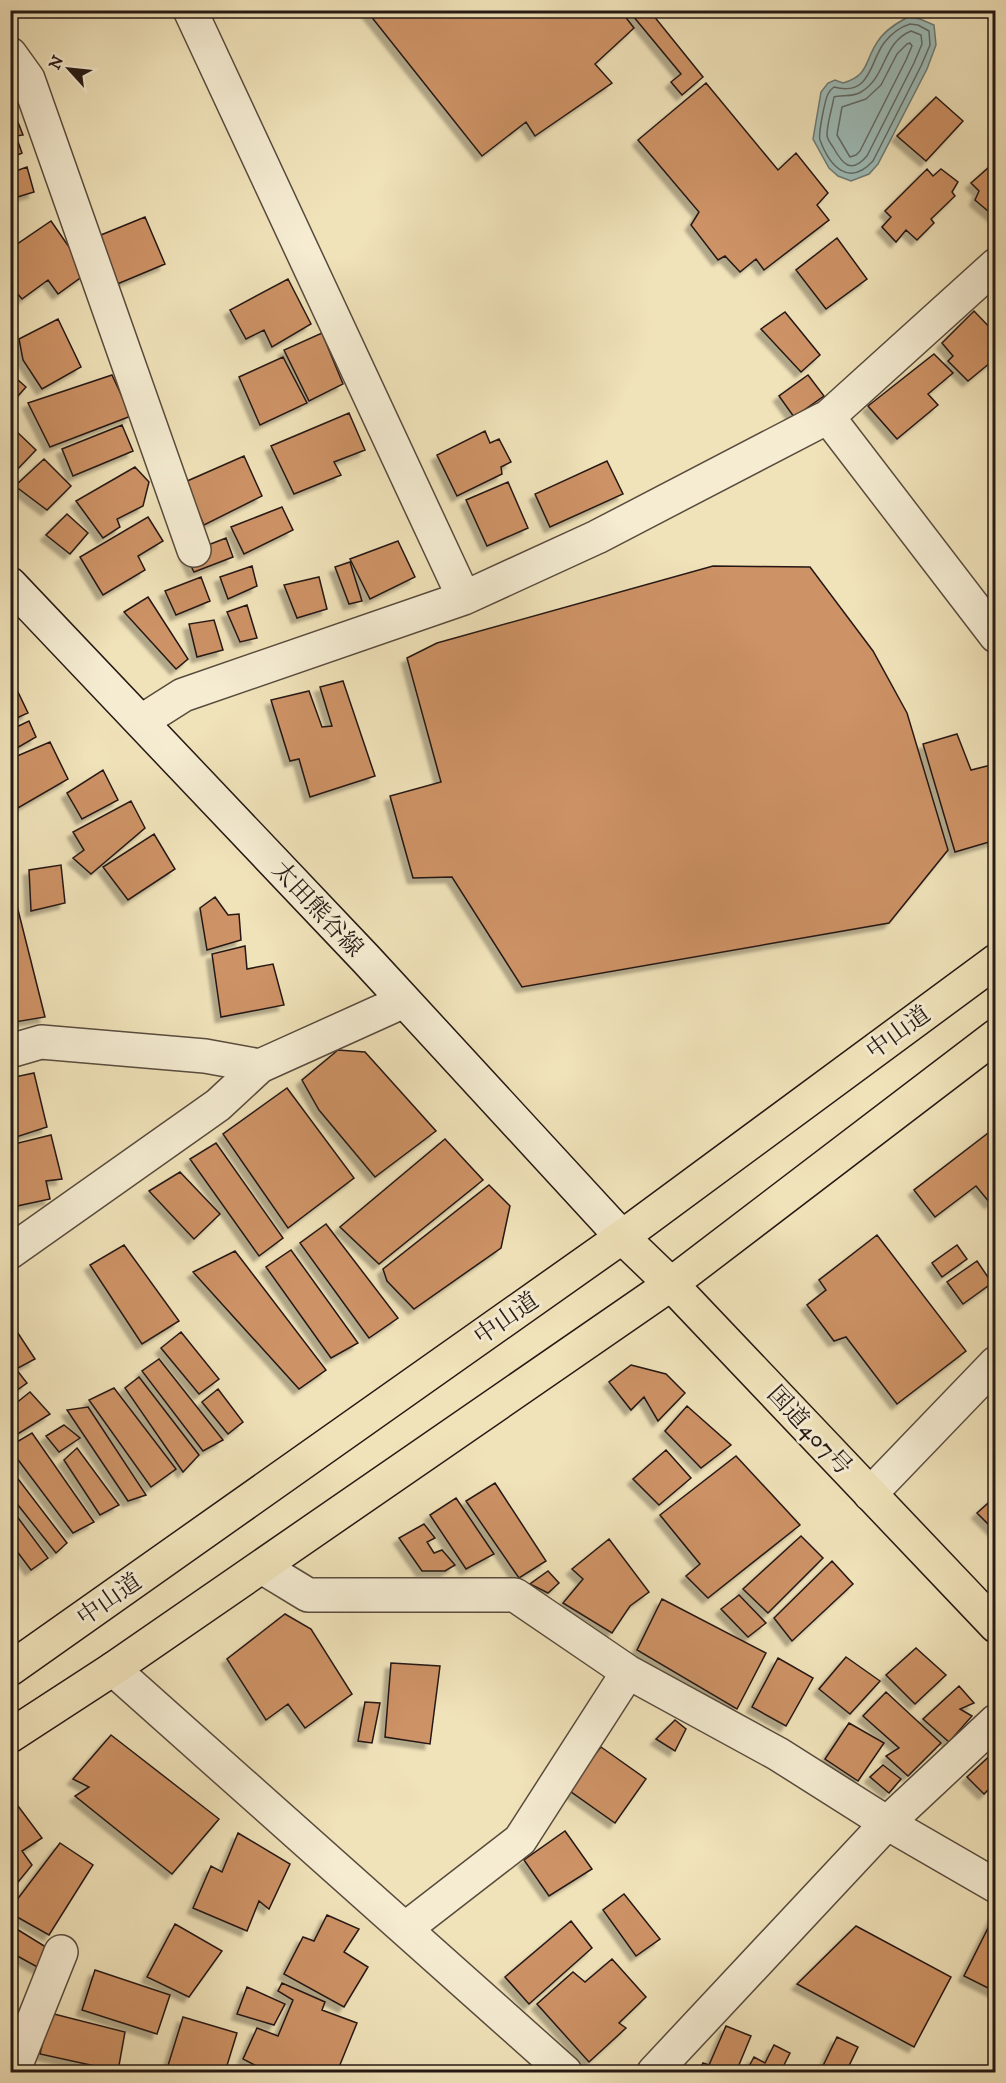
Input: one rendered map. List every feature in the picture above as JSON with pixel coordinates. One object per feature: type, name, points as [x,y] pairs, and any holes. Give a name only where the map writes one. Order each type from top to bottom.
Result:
[{"type":"highway","name":"中山道","points":[[10,1669],[622,1236],[996,961]]},
{"type":"highway","points":[[10,1736],[113,1670],[671,1284],[993,1042]]},
{"type":"highway","name":"国道407号","points":[[622,1236],[671,1284],[996,1626]]},
{"type":"street","points":[[190,10],[465,598]]},
{"type":"street","points":[[10,54],[28,79],[194,550]]},
{"type":"street","points":[[142,721],[183,695],[465,598],[597,537],[828,417],[996,265]]},
{"type":"street","points":[[828,417],[996,636]]},
{"type":"street","name":"太田熊谷線","points":[[10,584],[142,721],[622,1236]]},
{"type":"street","points":[[10,1252],[218,1105],[260,1066],[404,1001]]},
{"type":"street","points":[[10,1051],[41,1042],[205,1056],[260,1066]]},
{"type":"street","points":[[870,1494],[996,1363]]},
{"type":"street","points":[[262,1567],[308,1595],[515,1595],[628,1672],[778,1754],[887,1823],[996,1886]]},
{"type":"street","points":[[113,1670],[566,2073]]},
{"type":"street","points":[[405,1929],[520,1840],[628,1672]]},
{"type":"street","points":[[654,2073],[887,1823],[996,1721]]},
{"type":"street","points":[[22,2070],[61,1952]]},
{"type":"water","points":[[908,17],[934,25],[936,45],[927,69],[878,164],[869,174],[851,181],[838,176],[829,168],[813,139],[821,92],[828,83],[835,80],[843,83],[858,76],[881,37]]},
{"type":"building","points":[[366,10],[620,10],[634,28],[595,64],[612,83],[535,136],[526,122],[482,156]]},
{"type":"building","points":[[628,10],[649,10],[703,77],[682,95],[671,82],[681,74]]},
{"type":"building","points":[[706,83],[778,170],[796,153],[828,193],[817,205],[829,220],[764,270],[756,259],[740,272],[725,256],[718,260],[691,225],[699,212],[638,140]]},
{"type":"building","points":[[936,97],[963,121],[926,161],[897,136]]},
{"type":"building","points":[[10,102],[23,135],[16,136],[22,153],[10,158]]},
{"type":"building","points":[[996,161],[995,217],[975,200],[979,191],[971,183]]},
{"type":"building","points":[[27,167],[34,192],[14,198],[10,191],[10,173]]},
{"type":"building","points":[[927,169],[933,176],[941,169],[958,182],[952,192],[955,196],[931,219],[934,223],[917,240],[906,230],[896,242],[882,227],[891,217],[885,211]]},
{"type":"building","points":[[145,217],[165,264],[115,285],[96,237]]},
{"type":"building","points":[[51,221],[87,273],[58,294],[48,280],[22,299],[10,285],[10,249]]},
{"type":"building","points":[[837,238],[867,279],[826,309],[796,270]]},
{"type":"building","points":[[288,279],[311,324],[272,347],[264,330],[246,339],[230,310]]},
{"type":"building","points":[[974,311],[996,334],[996,358],[968,381],[948,361],[953,356],[942,343]]},
{"type":"building","points":[[785,312],[820,355],[801,372],[761,329]]},
{"type":"building","points":[[58,319],[81,367],[42,389],[23,360],[19,339]]},
{"type":"building","points":[[322,333],[343,384],[309,401],[284,350]]},
{"type":"building","points":[[934,354],[953,373],[928,394],[938,405],[897,439],[868,406]]},
{"type":"building","points":[[283,357],[307,403],[260,425],[239,377]]},
{"type":"building","points":[[10,373],[26,387],[10,405]]},
{"type":"building","points":[[112,375],[131,416],[50,447],[28,403]]},
{"type":"building","points":[[808,375],[824,396],[794,417],[779,396]]},
{"type":"building","points":[[349,413],[365,450],[334,462],[341,475],[294,494],[271,446]]},
{"type":"building","points":[[122,425],[133,451],[73,476],[62,449]]},
{"type":"building","points":[[15,430],[36,450],[11,476],[10,434]]},
{"type":"building","points":[[485,431],[490,443],[499,439],[511,462],[501,467],[502,474],[457,496],[437,455]]},
{"type":"building","points":[[244,456],[262,496],[204,525],[185,482]]},
{"type":"building","points":[[44,459],[71,486],[47,510],[15,486]]},
{"type":"building","points":[[607,461],[623,494],[550,527],[535,494]]},
{"type":"building","points":[[135,467],[149,482],[143,506],[117,519],[120,527],[103,538],[76,501]]},
{"type":"building","points":[[508,482],[528,528],[487,546],[466,500]]},
{"type":"building","points":[[282,507],[293,530],[244,554],[231,527]]},
{"type":"building","points":[[67,514],[88,533],[70,554],[46,535]]},
{"type":"building","points":[[148,517],[163,541],[138,556],[145,570],[103,595],[80,557]]},
{"type":"building","points":[[226,538],[233,557],[194,572],[185,554]]},
{"type":"building","points":[[398,541],[415,577],[370,599],[350,559]]},
{"type":"building","points":[[350,562],[362,601],[349,604],[335,567]]},
{"type":"building","points":[[252,566],[257,586],[228,599],[220,577]]},
{"type":"building","points":[[713,566],[810,567],[873,651],[907,713],[948,850],[889,923],[522,987],[452,877],[413,878],[390,796],[441,782],[407,658],[437,643]]},
{"type":"building","points":[[201,577],[210,601],[176,615],[165,591]]},
{"type":"building","points":[[319,577],[327,609],[297,618],[284,585]]},
{"type":"building","points":[[148,597],[188,659],[176,669],[124,612]]},
{"type":"building","points":[[247,605],[257,638],[240,642],[227,612]]},
{"type":"building","points":[[214,620],[223,650],[197,657],[189,624]]},
{"type":"building","points":[[343,681],[375,776],[310,797],[299,759],[290,761],[271,700],[309,691],[322,727],[332,726],[320,687]]},
{"type":"building","points":[[18,692],[28,713],[10,721],[10,695]]},
{"type":"building","points":[[29,721],[36,737],[10,752],[10,730]]},
{"type":"building","points":[[957,734],[971,770],[995,764],[996,840],[955,852],[923,744]]},
{"type":"building","points":[[50,742],[68,779],[11,812],[10,759]]},
{"type":"building","points":[[103,770],[118,800],[82,819],[67,793]]},
{"type":"building","points":[[131,801],[145,828],[91,874],[73,858],[84,850],[73,832]]},
{"type":"building","points":[[154,834],[175,869],[128,900],[103,867]]},
{"type":"building","points":[[61,865],[65,903],[31,911],[29,870]]},
{"type":"building","points":[[10,878],[45,1017],[15,1022],[10,1002]]},
{"type":"building","points":[[215,897],[228,915],[239,914],[241,940],[207,950],[200,908]]},
{"type":"building","points":[[245,946],[247,969],[273,964],[284,1005],[221,1017],[212,954]]},
{"type":"building","points":[[338,1050],[365,1052],[436,1131],[375,1177],[319,1110],[302,1080]]},
{"type":"building","points":[[34,1073],[47,1127],[10,1139],[10,1078]]},
{"type":"building","points":[[287,1088],[354,1178],[288,1228],[223,1134]]},
{"type":"building","points":[[996,1127],[996,1199],[990,1203],[976,1186],[935,1217],[914,1190]]},
{"type":"building","points":[[51,1135],[62,1179],[46,1181],[50,1199],[17,1206],[10,1172],[10,1145]]},
{"type":"building","points":[[445,1139],[483,1180],[379,1264],[340,1227]]},
{"type":"building","points":[[216,1143],[283,1238],[259,1256],[190,1159]]},
{"type":"building","points":[[180,1172],[220,1214],[194,1239],[149,1191]]},
{"type":"building","points":[[489,1185],[510,1206],[501,1248],[414,1309],[387,1281],[383,1269]]},
{"type":"building","points":[[326,1224],[398,1318],[369,1338],[300,1243]]},
{"type":"building","points":[[877,1235],[966,1351],[897,1404],[846,1337],[834,1341],[807,1305],[826,1290],[819,1280]]},
{"type":"building","points":[[124,1245],[179,1321],[142,1344],[90,1265]]},
{"type":"building","points":[[957,1245],[967,1259],[942,1277],[932,1263]]},
{"type":"building","points":[[291,1250],[358,1343],[331,1358],[266,1267]]},
{"type":"building","points":[[235,1251],[326,1370],[299,1389],[193,1272]]},
{"type":"building","points":[[977,1261],[992,1283],[963,1304],[947,1282]]},
{"type":"building","points":[[10,1321],[35,1359],[16,1369],[27,1383],[10,1395]]},
{"type":"building","points":[[181,1332],[219,1379],[199,1394],[161,1348]]},
{"type":"building","points":[[159,1359],[223,1440],[203,1451],[142,1371]]},
{"type":"building","points":[[631,1365],[666,1374],[685,1393],[658,1421],[644,1397],[631,1410],[609,1382]]},
{"type":"building","points":[[139,1377],[199,1455],[183,1472],[125,1388]]},
{"type":"building","points":[[114,1388],[176,1469],[151,1487],[89,1400]]},
{"type":"building","points":[[218,1389],[243,1422],[228,1434],[202,1402]]},
{"type":"building","points":[[30,1392],[50,1414],[16,1435],[10,1426],[10,1408]]},
{"type":"building","points":[[687,1406],[731,1445],[701,1468],[665,1431]]},
{"type":"building","points":[[88,1407],[146,1495],[128,1501],[67,1410]]},
{"type":"building","points":[[64,1425],[80,1438],[59,1452],[46,1436]]},
{"type":"building","points":[[32,1433],[94,1522],[73,1533],[10,1449],[10,1446]]},
{"type":"building","points":[[77,1448],[119,1505],[100,1515],[64,1460]]},
{"type":"building","points":[[666,1450],[691,1478],[659,1505],[633,1479]]},
{"type":"building","points":[[736,1456],[800,1525],[708,1598],[686,1576],[700,1564],[660,1515]]},
{"type":"building","points":[[12,1471],[67,1543],[56,1553],[10,1495]]},
{"type":"building","points":[[495,1483],[546,1561],[519,1578],[466,1501]]},
{"type":"building","points":[[996,1496],[996,1532],[977,1513]]},
{"type":"building","points":[[456,1498],[494,1554],[466,1569],[430,1515]]},
{"type":"building","points":[[10,1507],[48,1558],[31,1570],[10,1542]]},
{"type":"building","points":[[424,1524],[435,1538],[427,1542],[434,1553],[442,1550],[455,1565],[445,1571],[422,1571],[399,1538]]},
{"type":"building","points":[[801,1536],[823,1558],[768,1613],[743,1589]]},
{"type":"building","points":[[609,1539],[649,1592],[630,1606],[612,1633],[563,1603],[583,1579],[572,1569]]},
{"type":"building","points":[[832,1561],[853,1584],[792,1641],[774,1618]]},
{"type":"building","points":[[548,1571],[559,1583],[548,1593],[530,1584]]},
{"type":"building","points":[[739,1595],[766,1623],[748,1637],[721,1609]]},
{"type":"building","points":[[662,1599],[766,1653],[737,1709],[637,1650]]},
{"type":"building","points":[[285,1614],[311,1629],[352,1694],[305,1728],[288,1704],[266,1720],[227,1659]]},
{"type":"building","points":[[916,1648],[946,1675],[915,1704],[886,1675]]},
{"type":"building","points":[[846,1657],[880,1681],[850,1714],[819,1689]]},
{"type":"building","points":[[778,1658],[813,1678],[786,1726],[752,1707]]},
{"type":"building","points":[[391,1663],[440,1666],[430,1744],[385,1737]]},
{"type":"building","points":[[959,1686],[974,1703],[960,1709],[972,1716],[949,1742],[923,1719]]},
{"type":"building","points":[[886,1692],[941,1743],[908,1776],[886,1756],[899,1748],[863,1716]]},
{"type":"building","points":[[365,1702],[380,1703],[372,1743],[358,1741]]},
{"type":"building","points":[[675,1720],[686,1729],[675,1751],[656,1739]]},
{"type":"building","points":[[849,1723],[884,1743],[858,1781],[825,1759]]},
{"type":"building","points":[[111,1735],[219,1819],[172,1874],[75,1796],[89,1787],[73,1779]]},
{"type":"building","points":[[601,1747],[646,1779],[615,1823],[567,1789]]},
{"type":"building","points":[[996,1750],[996,1782],[984,1794],[967,1777]]},
{"type":"building","points":[[883,1765],[901,1779],[889,1793],[870,1777]]},
{"type":"building","points":[[15,1802],[42,1838],[22,1851],[32,1865],[10,1892],[10,1805]]},
{"type":"building","points":[[565,1831],[592,1869],[549,1896],[524,1860]]},
{"type":"building","points":[[238,1833],[290,1864],[269,1909],[259,1901],[247,1931],[193,1908],[211,1866],[222,1872]]},
{"type":"building","points":[[60,1843],[93,1865],[49,1935],[10,1913],[10,1909]]},
{"type":"building","points":[[624,1894],[660,1939],[636,1956],[603,1910]]},
{"type":"building","points":[[996,1912],[996,1992],[964,1976]]},
{"type":"building","points":[[327,1915],[359,1929],[344,1952],[368,1967],[344,2007],[284,1974],[303,1937],[314,1941]]},
{"type":"building","points":[[571,1921],[592,1948],[529,2004],[505,1977]]},
{"type":"building","points":[[175,1924],[222,1951],[189,1997],[147,1977]]},
{"type":"building","points":[[856,1926],[951,1977],[914,2047],[797,1984]]},
{"type":"building","points":[[15,1928],[54,1952],[41,1969],[10,1952],[10,1935]]},
{"type":"building","points":[[612,1959],[646,1997],[619,2023],[626,2028],[589,2062],[537,2004],[573,1972],[585,1982]]},
{"type":"building","points":[[95,1970],[170,1995],[157,2034],[82,2010]]},
{"type":"building","points":[[282,1983],[325,2002],[322,2010],[357,2023],[337,2072],[321,2072],[312,2067],[310,2072],[268,2072],[243,2059],[257,2028],[278,2036],[293,2000],[278,1991]]},
{"type":"building","points":[[247,1987],[285,2004],[274,2025],[237,2014]]},
{"type":"building","points":[[50,2013],[125,2032],[118,2071],[40,2054]]},
{"type":"building","points":[[183,2017],[237,2033],[225,2072],[166,2072]]},
{"type":"building","points":[[726,2026],[751,2036],[736,2072],[698,2072],[703,2063],[709,2065]]},
{"type":"building","points":[[837,2037],[858,2047],[846,2072],[820,2072]]},
{"type":"building","points":[[774,2045],[790,2053],[782,2069],[789,2072],[746,2072],[754,2057],[765,2063]]}]
